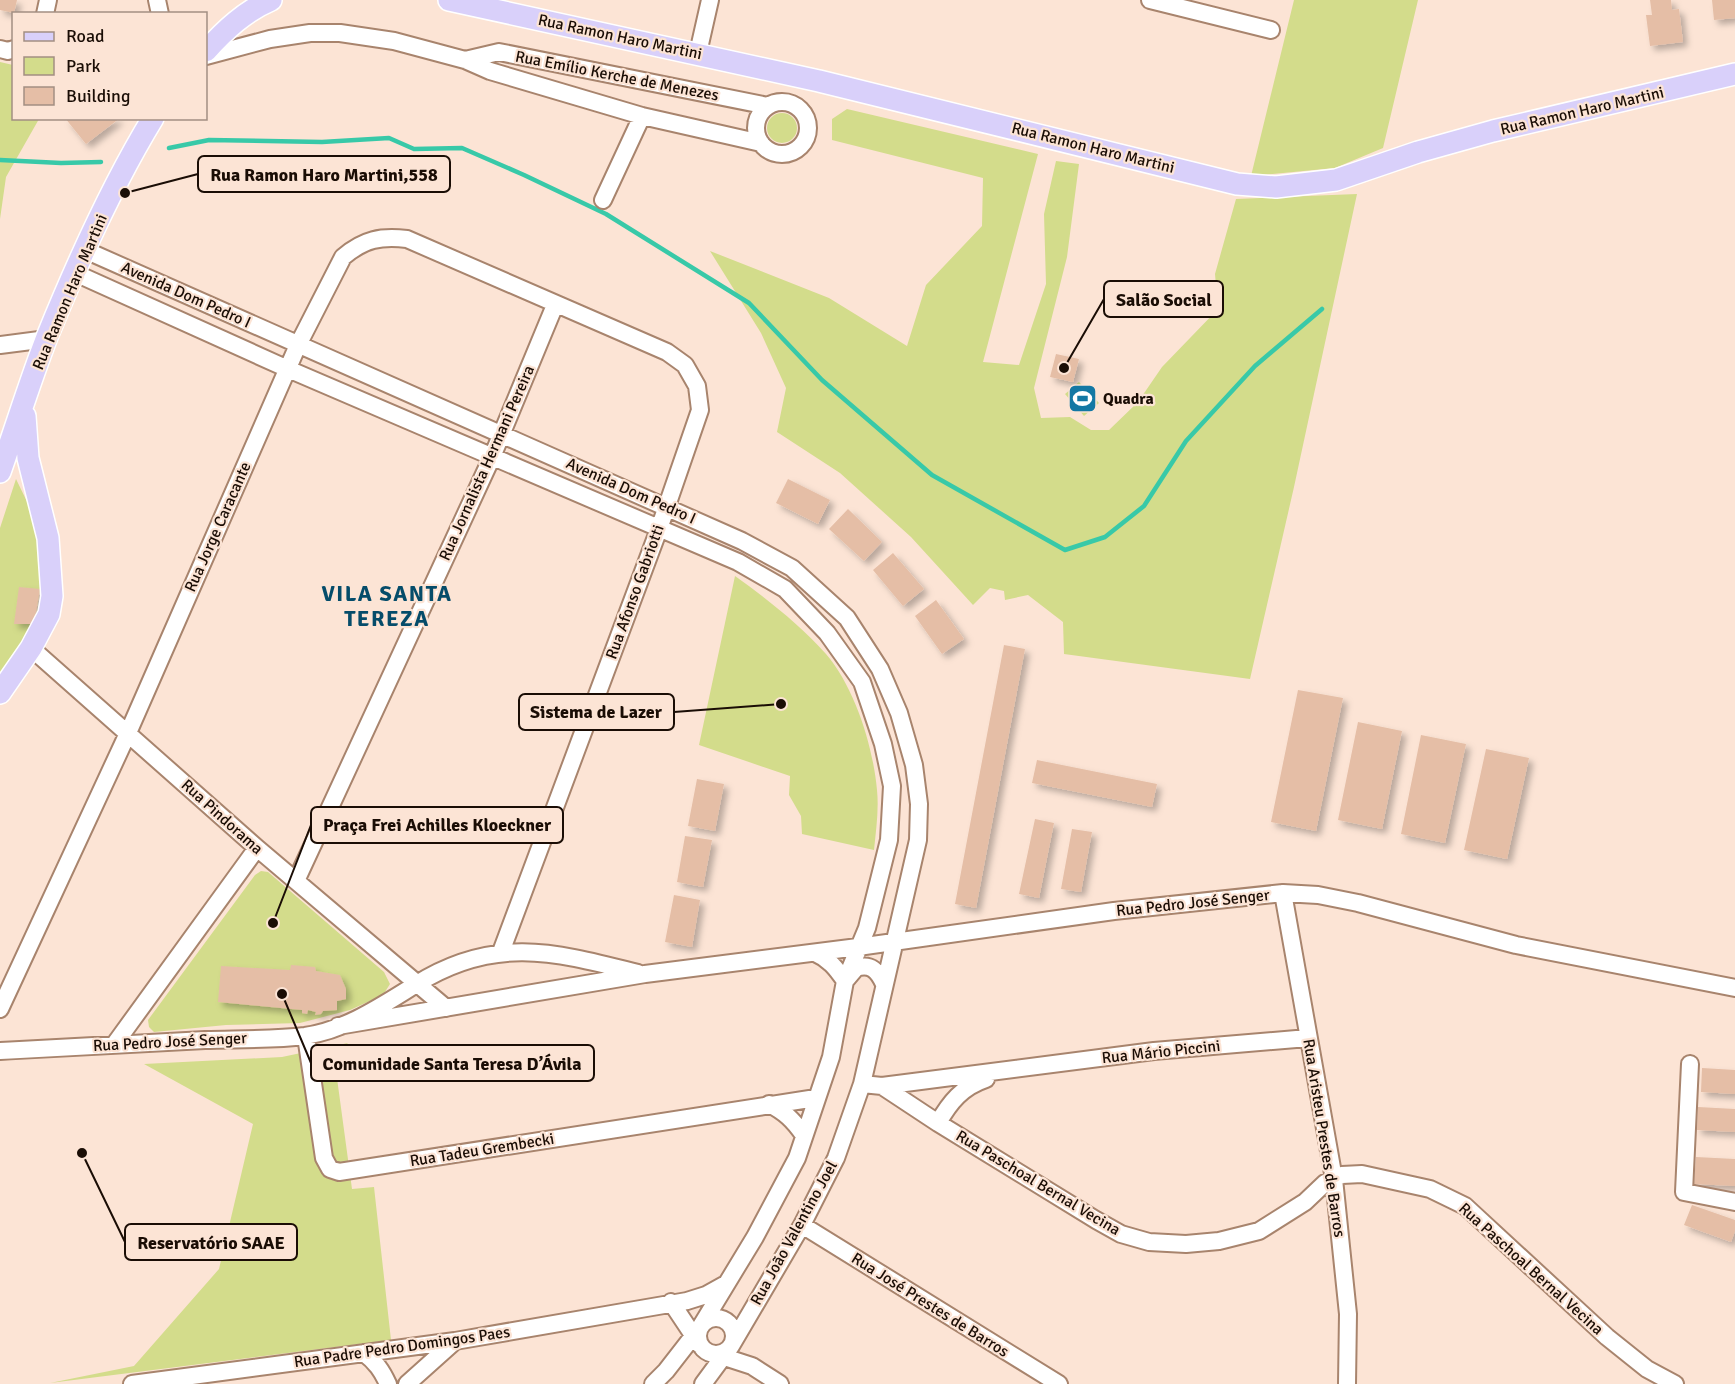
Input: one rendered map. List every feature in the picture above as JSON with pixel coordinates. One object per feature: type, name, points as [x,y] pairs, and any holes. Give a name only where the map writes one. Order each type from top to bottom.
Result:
[{"type":"main road","points":[[207,50],[242,16],[271,0]]},
{"type":"main road","name":"Rua Ramon Haro Martini","points":[[449,0],[830,83],[1237,184],[1276,187],[1336,180],[1418,152],[1482,134],[1735,74]]},
{"type":"main road","name":"Rua Ramon Haro Martini","points":[[0,474],[47,339],[75,273],[118,181],[152,120]]},
{"type":"main road","name":"Rua Ramon Haro Martini","points":[[0,693],[31,648],[49,614],[52,596],[48,538],[26,441],[25,403]]},
{"type":"main road","points":[[0,474],[11,469],[19,470],[34,482]]},
{"type":"street","points":[[698,53],[710,0]]},
{"type":"street","points":[[1150,0],[1181,4],[1271,30]]},
{"type":"street","name":"Rua Emílio Kerche de Menezes","points":[[207,56],[270,39],[309,33],[340,33],[394,41],[465,60],[490,71],[642,116],[761,144]]},
{"type":"street","name":"Rua Emílio Kerche de Menezes","points":[[465,60],[500,52],[768,106]]},
{"type":"street","points":[[777,103],[794,104],[806,117],[807,134],[798,148],[791,153],[774,153],[761,144],[756,128],[758,119],[768,106],[777,103]]},
{"type":"street","points":[[603,200],[642,116]]},
{"type":"street","name":"Rua Jorge Caracante","points":[[0,1010],[128,733],[298,345],[343,257],[369,241],[388,237],[407,239],[555,305]]},
{"type":"street","name":"Avenida Dom Pedro I","points":[[85,250],[502,433],[742,541],[792,568],[847,618],[880,669],[899,713],[910,747],[919,804],[918,840],[896,942]]},
{"type":"street","name":"Avenida Dom Pedro I","points":[[75,273],[288,369],[738,562],[785,589],[827,633],[862,682],[883,744],[892,786],[889,840],[867,928],[858,947]]},
{"type":"street","name":"Rua Jornalista Hermani Pereira","points":[[296,881],[492,457],[555,305]]},
{"type":"street","name":"Rua Afonso Gabriotti","points":[[501,952],[659,529],[700,410],[697,386],[685,365],[667,352],[555,305]]},
{"type":"street","points":[[0,345],[47,339]]},
{"type":"street","name":"Rua Pindorama","points":[[31,648],[257,848],[442,1004]]},
{"type":"street","points":[[114,1045],[257,848]]},
{"type":"street","name":"Rua Pedro José Senger","points":[[338,1026],[442,1004],[645,974],[815,953],[1114,911],[1283,893],[1328,897],[1516,945],[1735,988]]},
{"type":"street","name":"Rua Aristeu Prestes de Barros","points":[[1283,893],[1334,1179],[1348,1314],[1347,1384]]},
{"type":"street","name":"Rua João Valentino Joel","points":[[703,1384],[802,1225],[836,1158],[862,1084],[896,942]]},
{"type":"street","name":"Rua João Valentino Joel","points":[[653,1384],[704,1327],[797,1158],[803,1134],[831,1057],[845,981],[858,947]]},
{"type":"street","name":"Rua Pedro José Senger","points":[[0,1051],[306,1036],[377,1010],[438,972],[466,961],[501,952],[542,952],[568,955],[645,974]]},
{"type":"street","points":[[815,953],[826,957],[845,981],[856,968],[869,967],[876,969],[885,984]]},
{"type":"street","points":[[562,988],[568,986],[575,976],[575,967],[568,955]]},
{"type":"street","points":[[438,972],[434,984],[442,1004]]},
{"type":"street","name":"Rua Tadeu Grembecki","points":[[306,1036],[324,1158],[330,1169],[339,1172],[816,1098]]},
{"type":"street","name":"Rua Mário Piccini","points":[[882,1086],[1154,1051],[1308,1038]]},
{"type":"street","points":[[1690,1064],[1684,1192],[1735,1202]]},
{"type":"street","name":"Rua Mário Piccini","points":[[938,1123],[949,1104],[963,1090],[981,1080],[1015,1070]]},
{"type":"street","name":"Rua Paschoal Bernal Vecina","points":[[862,1084],[882,1086],[1096,1220],[1122,1233],[1149,1242],[1186,1244],[1219,1241],[1258,1231],[1305,1202],[1325,1183],[1342,1175],[1362,1174],[1403,1181],[1430,1189],[1465,1206],[1607,1337],[1647,1370],[1675,1384]]},
{"type":"street","points":[[769,1104],[792,1118],[803,1134]]},
{"type":"street","name":"Rua José Prestes de Barros","points":[[802,1225],[1059,1384]]},
{"type":"street","name":"Rua Padre Pedro Domingos Paes","points":[[132,1384],[455,1341],[697,1298],[728,1283]]},
{"type":"street","points":[[671,1302],[704,1327]]},
{"type":"street","name":"Rua Padre Pedro Domingos Paes","points":[[671,1302],[704,1327]]},
{"type":"street","points":[[704,1327],[726,1321],[728,1344],[752,1366],[780,1384]]},
{"type":"street","points":[[704,1327],[705,1351],[728,1344]]},
{"type":"street","points":[[407,1384],[455,1341]]},
{"type":"street","points":[[728,1344],[752,1366]]},
{"type":"street","points":[[364,1353],[375,1362],[388,1384]]},
{"type":"green space","points":[[1294,0],[1418,0],[1383,148],[1335,168],[1251,176]]},
{"type":"green space","points":[[0,62],[12,65],[12,120],[38,120],[6,177],[0,219]]},
{"type":"green space","points":[[847,109],[1038,154],[983,362],[1019,365],[1046,284],[1044,214],[1056,161],[1079,164],[1067,257],[1034,388],[1041,418],[1070,417],[1091,430],[1109,430],[1138,402],[1162,367],[1218,309],[1215,274],[1236,199],[1357,194],[1250,679],[1064,654],[1063,622],[1028,595],[1005,600],[1004,591],[990,588],[973,605],[911,537],[840,473],[777,432],[786,388],[761,333],[710,251],[829,298],[907,346],[926,285],[982,226],[983,178],[832,140],[832,119]]},
{"type":"green space","points":[[782,113],[793,117],[797,128],[793,139],[782,143],[771,139],[767,128],[771,117]]},
{"type":"green space","name":"Quadra","points":[[1079,382],[1099,403],[1084,416],[1065,394]]},
{"type":"green space","points":[[16,479],[34,516],[41,555],[40,589],[34,624],[0,675],[0,528]]},
{"type":"green space","points":[[735,576],[805,632],[826,654],[846,683],[861,718],[875,773],[878,805],[874,850],[802,834],[801,816],[789,795],[790,776],[699,745]]},
{"type":"green space","points":[[261,871],[268,872],[384,972],[390,984],[383,995],[350,1010],[300,1023],[226,1025],[154,1032],[149,1027],[148,1020],[255,875]]},
{"type":"green space","points":[[348,1043],[334,1056],[352,1189],[374,1187],[391,1340],[50,1383],[134,1366],[219,1269],[253,1124],[144,1064],[282,1057]]},
{"type":"building","points":[[0,0],[17,0],[14,12],[0,10]]},
{"type":"building","points":[[1650,0],[1671,0],[1672,10],[1679,9],[1683,42],[1650,46],[1646,15],[1652,15]]},
{"type":"building","points":[[1712,0],[1735,0],[1735,18],[1714,20]]},
{"type":"building","points":[[67,120],[117,120],[86,144]]},
{"type":"building","points":[[1056,354],[1079,359],[1073,382],[1050,377]]},
{"type":"building","points":[[788,479],[830,500],[818,524],[776,503]]},
{"type":"building","points":[[848,509],[882,542],[864,561],[829,529]]},
{"type":"building","points":[[893,553],[924,589],[903,606],[873,570]]},
{"type":"building","points":[[19,587],[40,589],[34,624],[14,624]]},
{"type":"building","points":[[936,600],[964,639],[942,654],[915,616]]},
{"type":"building","points":[[1004,645],[1025,649],[976,908],[955,904]]},
{"type":"building","points":[[1298,690],[1343,698],[1316,831],[1271,822]]},
{"type":"building","points":[[1358,722],[1402,731],[1382,829],[1338,820]]},
{"type":"building","points":[[1421,735],[1466,744],[1445,843],[1401,834]]},
{"type":"building","points":[[1486,749],[1529,758],[1507,859],[1464,850]]},
{"type":"building","points":[[1037,760],[1157,784],[1152,807],[1032,783]]},
{"type":"building","points":[[697,779],[724,784],[715,831],[688,826]]},
{"type":"building","points":[[1035,819],[1054,823],[1039,898],[1019,894]]},
{"type":"building","points":[[1072,829],[1092,832],[1081,892],[1061,889]]},
{"type":"building","points":[[685,836],[712,840],[703,887],[677,882]]},
{"type":"building","points":[[674,895],[700,900],[692,947],[665,942]]},
{"type":"building","points":[[291,965],[315,967],[316,971],[340,975],[346,989],[346,999],[337,1001],[337,1010],[323,1011],[315,1015],[316,1012],[308,1010],[307,1014],[302,1013],[302,1010],[218,1002],[221,966],[290,970]]},
{"type":"building","points":[[1702,1068],[1735,1070],[1735,1094],[1701,1092]]},
{"type":"building","points":[[1698,1107],[1735,1109],[1735,1132],[1697,1130]]},
{"type":"building","points":[[1696,1157],[1735,1159],[1735,1186],[1694,1184]]},
{"type":"building","points":[[1692,1205],[1735,1220],[1735,1231],[1731,1242],[1684,1225]]},
{"type":"waterway","points":[[169,148],[209,140],[322,142],[389,138],[414,149],[462,148],[524,175],[606,214],[749,303],[822,380],[932,475],[1065,550],[1105,537],[1144,506],[1186,441],[1255,366],[1322,309]]},
{"type":"waterway","points":[[0,160],[101,162]]},
{"type":"place","name":"Rua Ramon Haro Martini,558","points":[[125,193]]},
{"type":"place","name":"Salão Social","points":[[1064,368]]},
{"type":"place","name":"Quadra","points":[[1082,399]]},
{"type":"place","name":"Sistema de Lazer","points":[[781,704]]},
{"type":"place","name":"Praça Frei Achilles Kloeckner","points":[[273,923]]},
{"type":"place","name":"Comunidade Santa Teresa D’Ávila","points":[[282,994]]},
{"type":"place","name":"Reservatório SAAE","points":[[82,1153]]},
{"type":"district","name":"VILA SANTA TEREZA","points":[[387,606]]}]
